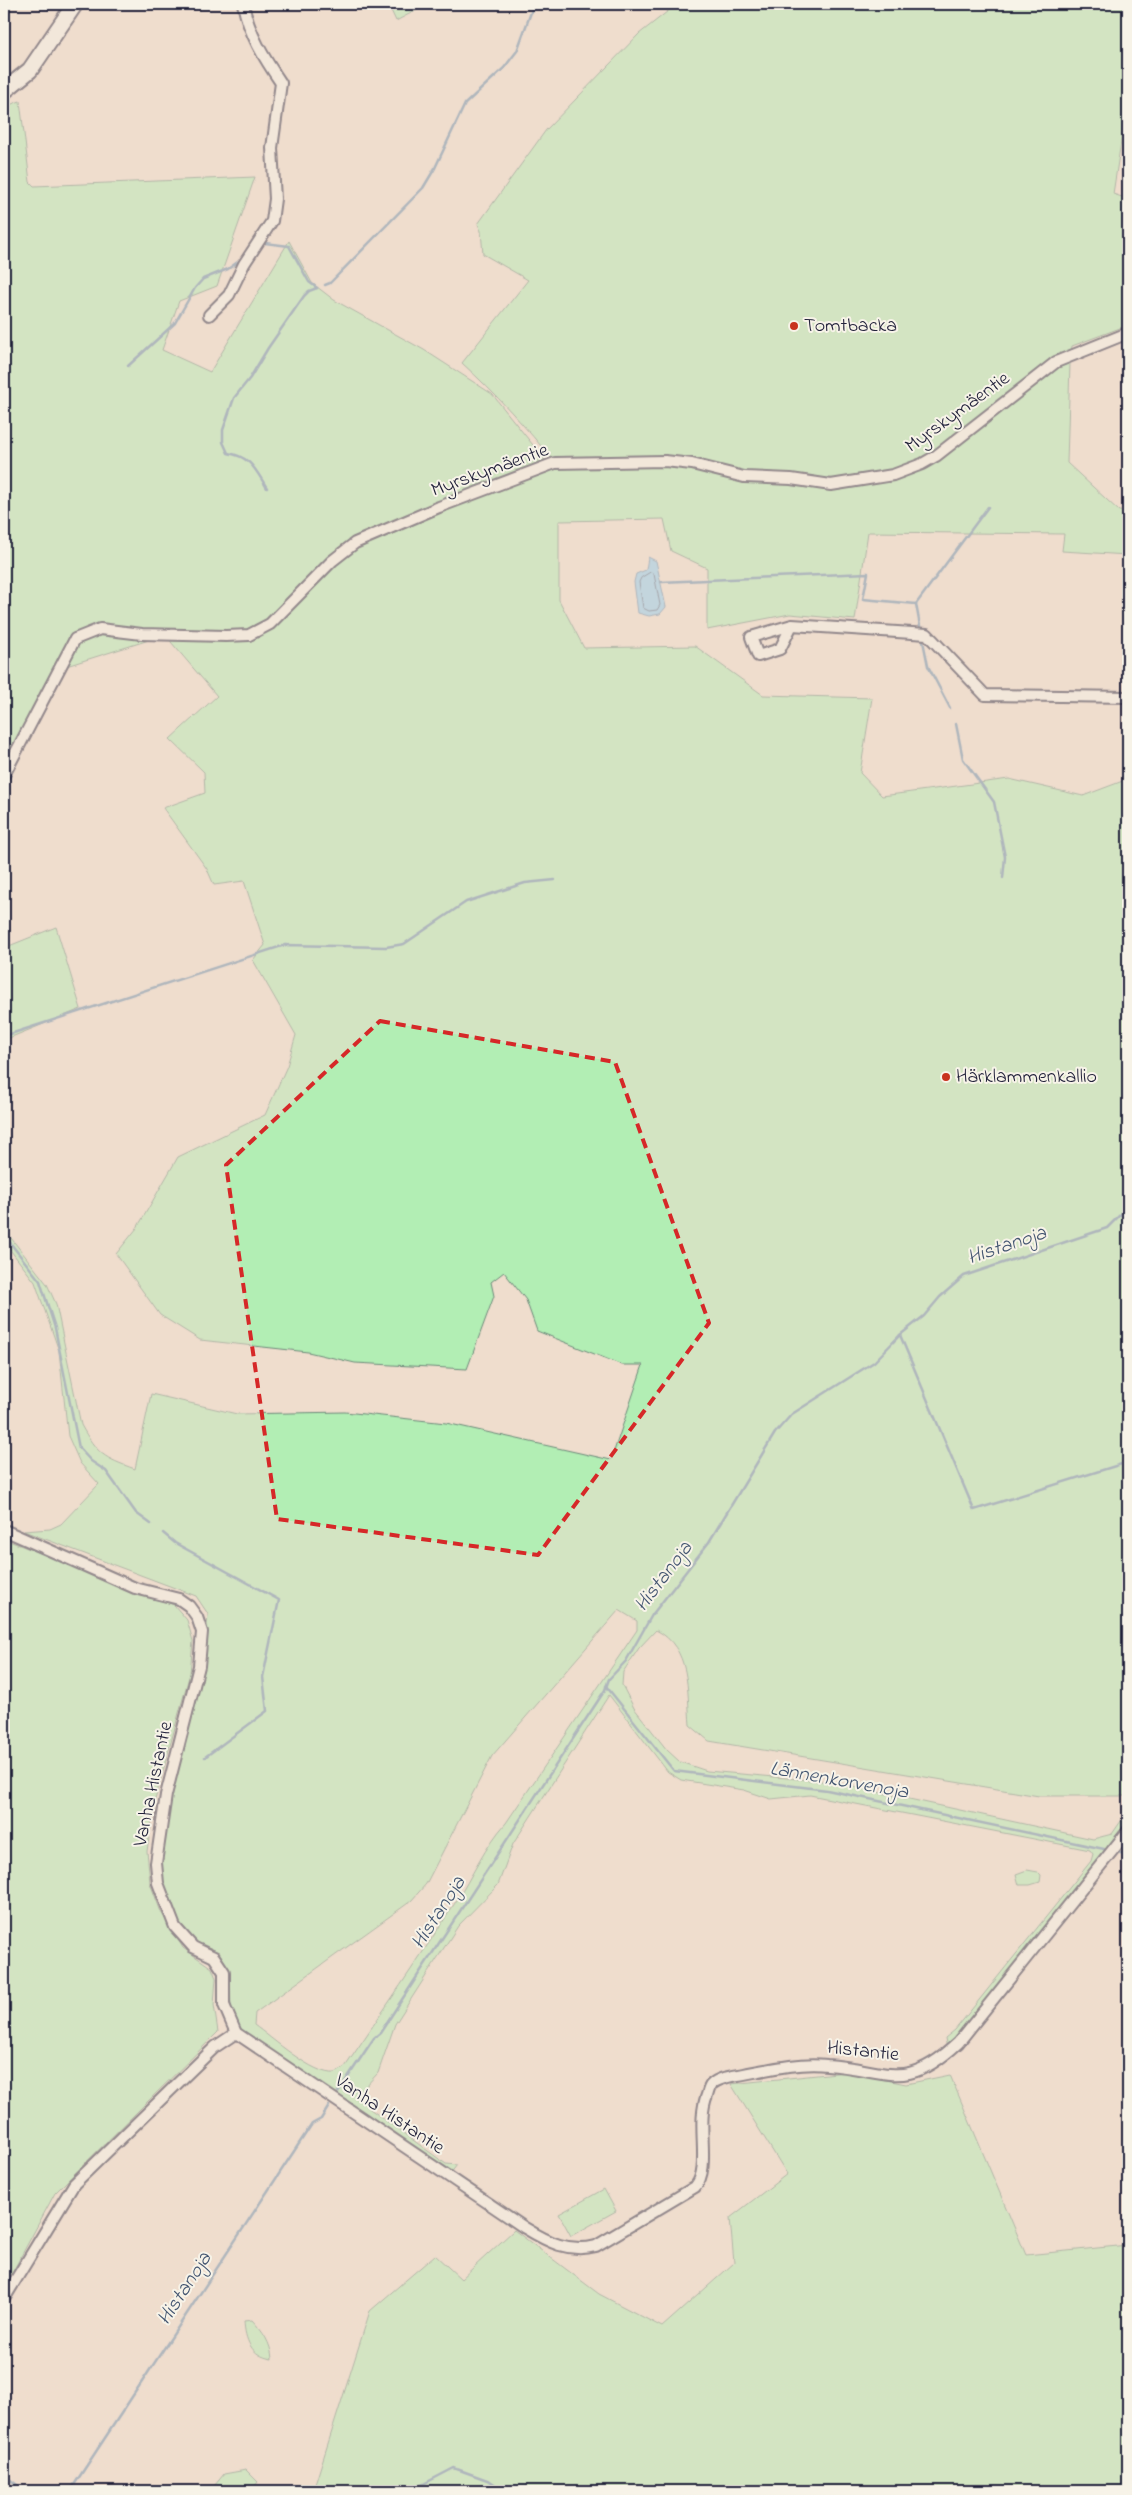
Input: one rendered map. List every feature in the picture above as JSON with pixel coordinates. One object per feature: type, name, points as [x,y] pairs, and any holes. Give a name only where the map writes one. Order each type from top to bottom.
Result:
[{"type":"street","points":[[4,90],[30,70],[74,4]]},
{"type":"street","points":[[208,315],[229,295],[244,264],[272,221],[275,199],[272,148],[281,83],[255,41],[243,4]]},
{"type":"street","name":"Myrskymäentie","points":[[4,775],[75,639],[100,629],[142,634],[226,636],[248,634],[270,624],[332,561],[355,543],[439,507],[555,463],[665,461],[692,464],[744,478],[791,479],[822,485],[852,483],[893,475],[922,464],[936,456],[1056,362],[1128,332]]},
{"type":"street","points":[[792,625],[927,634],[984,695],[1128,697]]},
{"type":"street","name":"Vanha Histantie","points":[[4,1530],[135,1588],[178,1599],[189,1606],[197,1616],[202,1632],[199,1666],[159,1828],[156,1863],[157,1876],[165,1904],[180,1934],[193,1947],[214,1957],[224,1972],[224,2005],[236,2033],[503,2213]]},
{"type":"street","name":"Histantie","points":[[503,2213],[541,2238],[562,2247],[586,2248],[596,2246],[648,2213],[695,2187],[703,2177],[701,2115],[711,2085],[725,2078],[812,2064],[827,2064],[891,2076],[908,2074],[927,2067],[958,2043],[1128,1831]]},
{"type":"street","points":[[4,2299],[74,2184],[202,2059],[236,2033]]},
{"type":"highlighted area","points":[[380,1021],[615,1062],[709,1323],[538,1555],[277,1519],[226,1165]]},
{"type":"green space","points":[[388,4],[428,4],[396,21]]},
{"type":"green space","points":[[677,4],[1128,4],[1128,116],[1125,115],[1113,194],[1128,199],[1128,325],[1072,346],[1067,463],[1119,511],[1128,512],[1128,555],[1062,551],[1064,534],[868,532],[855,620],[790,614],[707,630],[707,568],[671,551],[664,519],[559,521],[559,600],[584,648],[695,646],[763,695],[872,698],[860,773],[882,796],[1009,779],[1083,796],[1128,779],[1128,1796],[1039,1796],[709,1741],[690,1725],[685,1671],[676,1648],[656,1630],[639,1648],[623,1672],[622,1685],[634,1708],[667,1750],[680,1762],[707,1771],[831,1782],[1093,1839],[1112,1834],[1128,1811],[1128,1825],[972,2022],[947,2049],[945,2038],[955,2030],[1091,1861],[1093,1854],[1090,1850],[810,1795],[771,1799],[744,1790],[681,1780],[668,1772],[609,1695],[513,1844],[498,1885],[458,1926],[395,2024],[378,2073],[365,2087],[363,2095],[365,2103],[370,2109],[446,2164],[457,2165],[450,2174],[245,2035],[238,2025],[232,2010],[230,1980],[226,1963],[219,1952],[192,1941],[173,1915],[159,1866],[172,1783],[204,1663],[208,1614],[196,1596],[24,1531],[50,1529],[61,1524],[99,1484],[80,1463],[68,1436],[59,1351],[35,1282],[4,1242],[4,1229],[47,1284],[56,1304],[81,1425],[92,1443],[102,1454],[135,1469],[151,1394],[237,1414],[345,1412],[446,1423],[611,1460],[643,1365],[622,1365],[537,1331],[526,1300],[504,1272],[491,1282],[494,1296],[467,1369],[355,1363],[308,1352],[200,1340],[160,1315],[116,1254],[137,1228],[178,1157],[265,1115],[287,1066],[296,1035],[253,960],[265,945],[244,881],[214,885],[207,869],[163,808],[205,793],[204,772],[170,739],[217,696],[165,635],[60,668],[4,775],[4,107],[20,101],[30,182],[34,186],[255,177],[217,286],[179,301],[162,350],[210,372],[289,241],[312,283],[334,300],[424,350],[492,394],[549,465],[555,463],[510,411],[462,363],[528,280],[483,254],[481,231],[478,224],[546,130],[639,34]],"holes":[[[619,1610],[637,1621],[637,1630],[498,1832],[441,1924],[345,2067],[335,2073],[316,2068],[293,2055],[254,2025],[255,2013],[411,1901],[426,1884],[492,1756]]]},
{"type":"green space","points":[[56,927],[81,1009],[4,1040],[4,948]]},
{"type":"green space","points":[[4,1539],[174,1605],[187,1620],[193,1641],[190,1673],[155,1800],[147,1851],[150,1883],[161,1912],[183,1948],[212,1968],[216,1978],[214,2005],[218,2032],[55,2193],[4,2288]]},
{"type":"green space","points":[[1027,1870],[1038,1872],[1041,1875],[1040,1882],[1030,1885],[1019,1885],[1016,1874]]},
{"type":"green space","points":[[846,2072],[906,2084],[950,2075],[1026,2255],[1128,2245],[1128,2491],[313,2491],[370,2311],[435,2255],[461,2279],[514,2230],[599,2294],[662,2327],[734,2263],[730,2218],[787,2174],[731,2084]]},
{"type":"green space","points":[[604,2189],[616,2211],[571,2236],[559,2214]]},
{"type":"green space","points":[[252,2320],[266,2338],[272,2359],[259,2354],[250,2346],[244,2321]]},
{"type":"green space","points":[[246,2470],[258,2482],[251,2491],[210,2491],[224,2474]]},
{"type":"water","points":[[648,557],[656,561],[666,607],[660,614],[649,616],[638,613],[634,582],[636,574],[646,570]]},
{"type":"waterway","points":[[325,285],[330,283],[423,188],[435,168],[465,104],[504,68],[517,51],[534,4]]},
{"type":"waterway","points":[[265,243],[289,246],[309,282],[317,288]]},
{"type":"waterway","points":[[128,366],[175,323],[195,288],[203,279],[228,269],[239,261]]},
{"type":"waterway","points":[[267,488],[252,465],[242,457],[228,453],[223,442],[223,430],[234,398],[250,378],[304,296],[309,291],[317,288]]},
{"type":"waterway","points":[[916,604],[988,507]]},
{"type":"waterway","points":[[661,582],[868,573],[863,599],[916,604],[920,626]]},
{"type":"waterway","points":[[923,641],[928,666],[950,708]]},
{"type":"waterway","points":[[956,724],[963,759],[994,802],[1005,857],[1003,878]]},
{"type":"waterway","points":[[4,1036],[285,945],[386,947],[404,944],[466,902],[525,883],[555,880]]},
{"type":"waterway","name":"Histanoja","points":[[338,2092],[374,2038],[380,2033],[605,1690],[609,1679],[626,1661],[652,1615],[709,1542],[775,1433],[792,1414],[874,1362],[900,1335],[924,1316],[940,1297],[964,1276],[1107,1228],[1128,1207]]},
{"type":"waterway","points":[[4,1235],[40,1281],[55,1328],[79,1448],[91,1461],[106,1471],[136,1513],[151,1524]]},
{"type":"waterway","points":[[900,1335],[974,1510],[1125,1463],[1128,1465]]},
{"type":"waterway","points":[[163,1533],[175,1543],[279,1600],[263,1677],[267,1711],[205,1757]]},
{"type":"waterway","name":"Lännenkorvenoja","points":[[606,1686],[674,1771],[827,1790],[1104,1849]]},
{"type":"waterway","name":"Lännenkorvenoja","points":[[1120,1853],[1128,1854]]},
{"type":"waterway","name":"Histanoja","points":[[70,2491],[312,2124],[321,2119],[329,2106]]},
{"type":"waterway","points":[[410,2491],[454,2468],[490,2481],[500,2488]]},
{"type":"waterway","points":[[4,2475],[25,2491]]},
{"type":"waterway","points":[[355,2491],[365,2487],[373,2491]]},
{"type":"place","name":"Tomtbacka","points":[[794,326]]},
{"type":"place","name":"Härklammenkallio","points":[[946,1077]]}]
